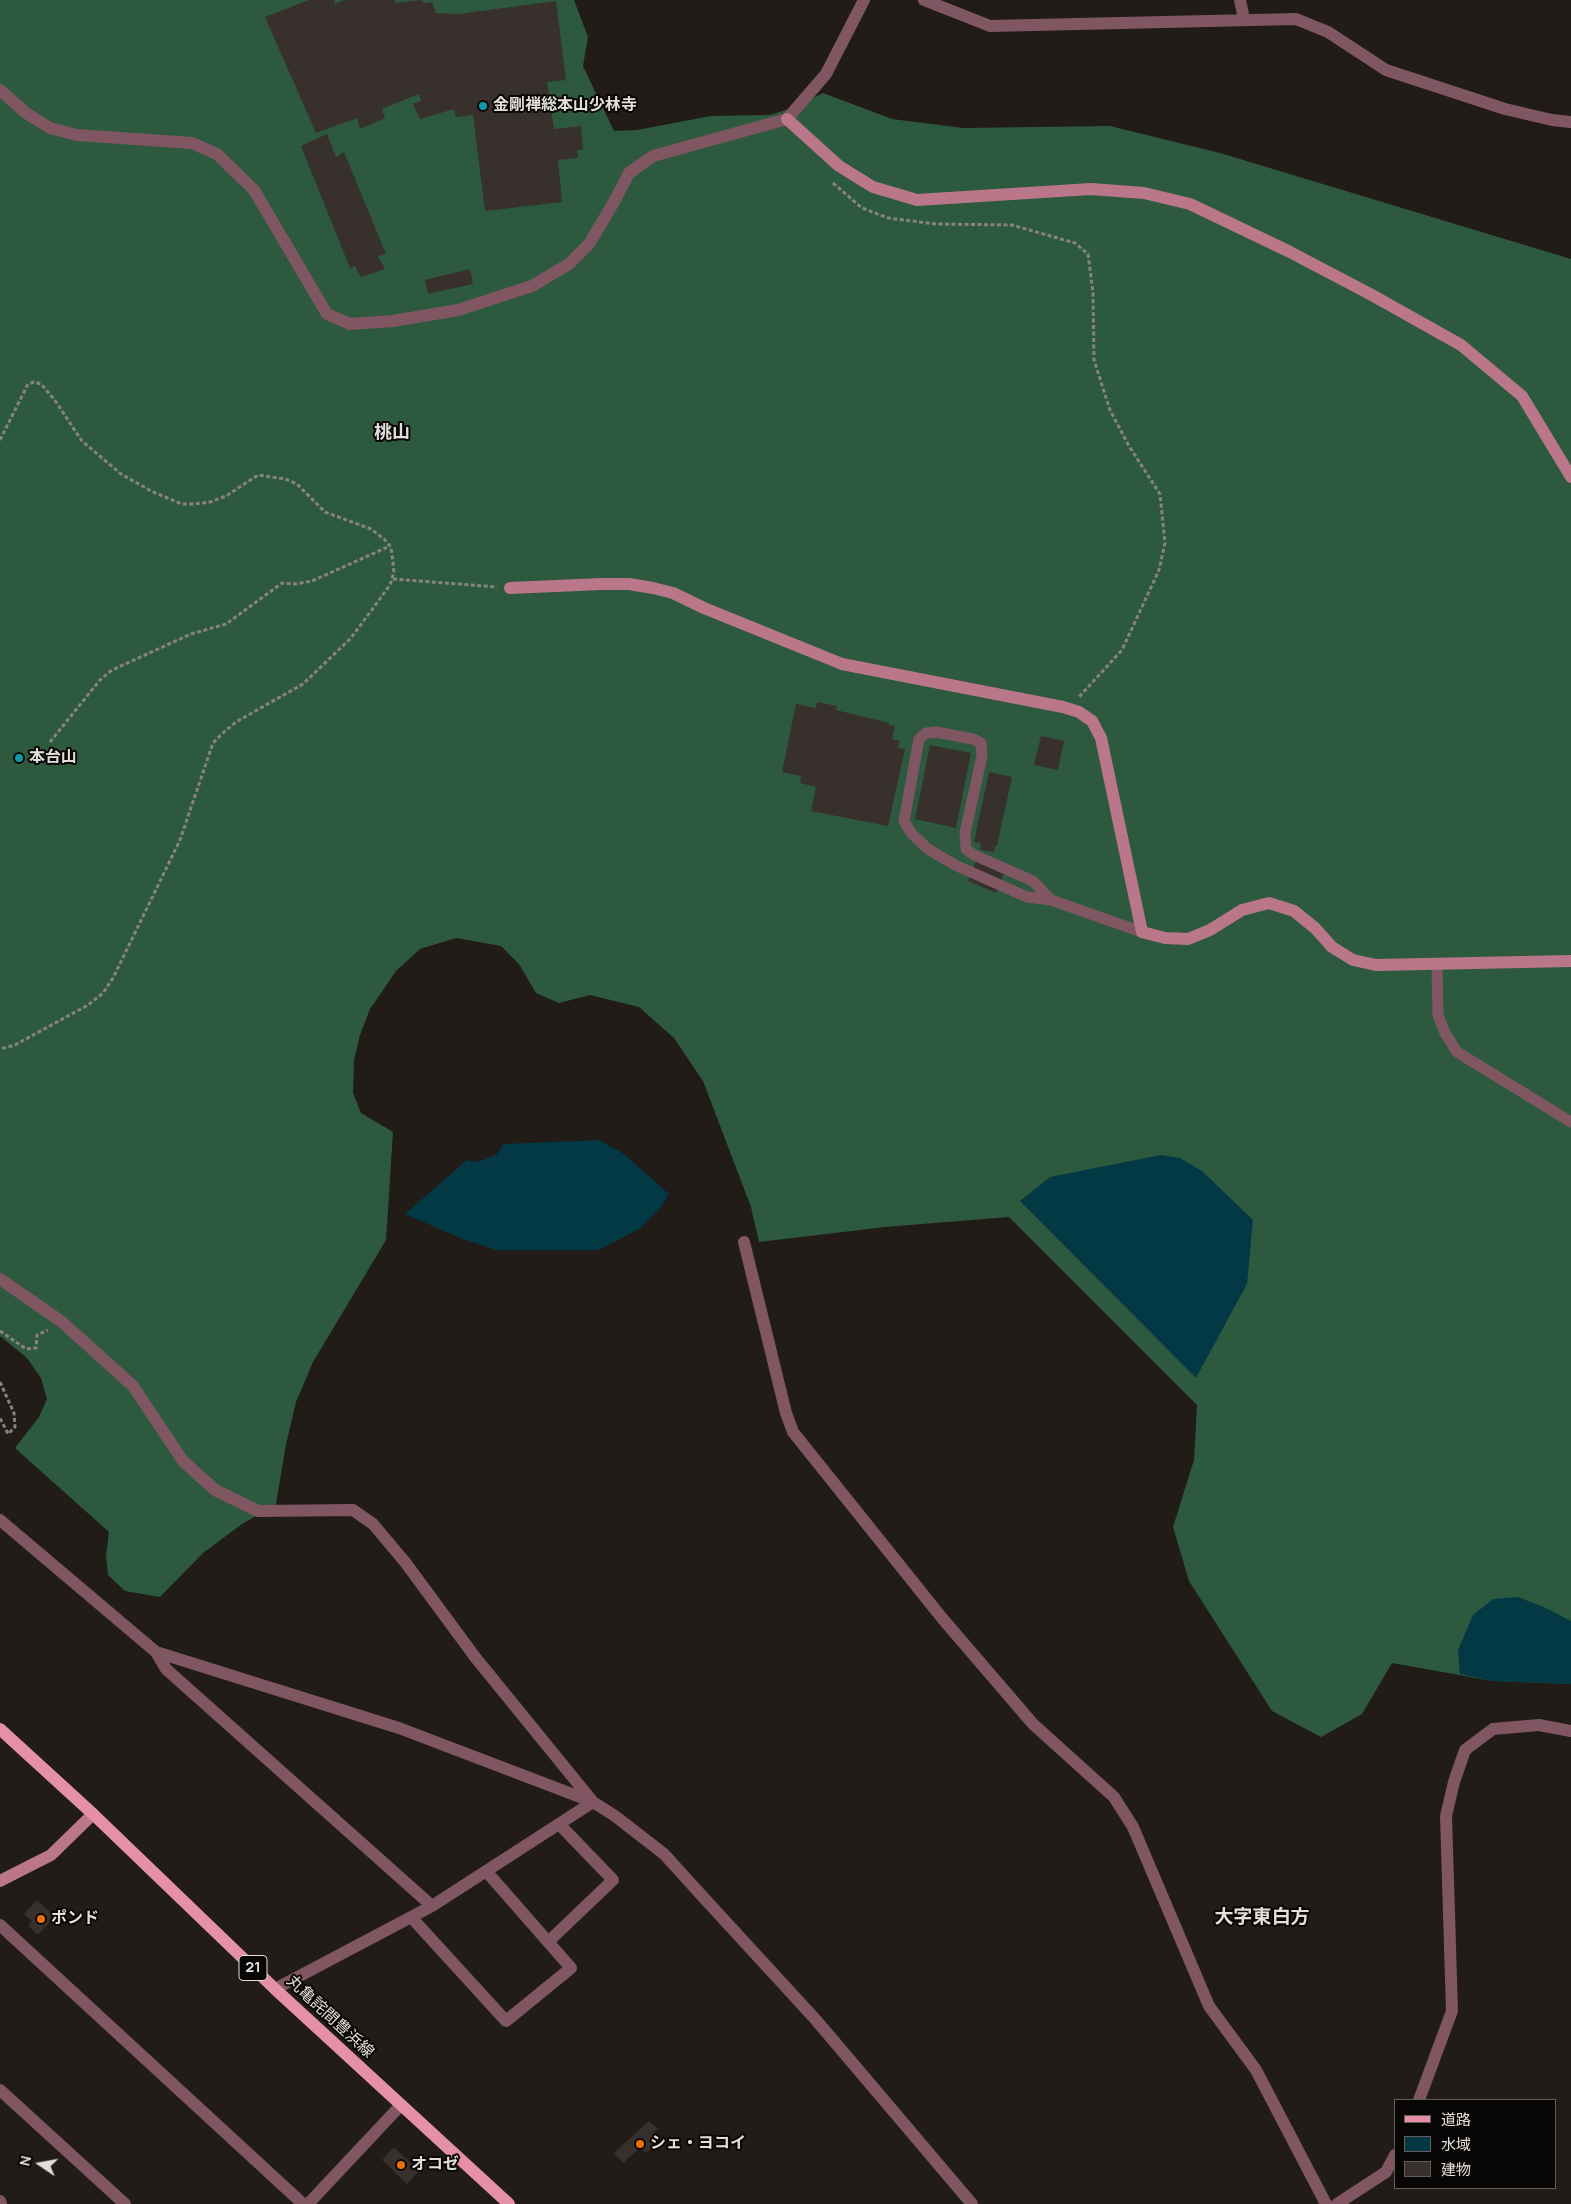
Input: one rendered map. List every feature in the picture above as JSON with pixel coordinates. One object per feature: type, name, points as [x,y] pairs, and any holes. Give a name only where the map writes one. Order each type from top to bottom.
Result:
[{"type":"main road","name":"丸亀詫間豊浜線","points":[[0,1729],[93,1814],[274,1989],[509,2204]]},
{"type":"street","points":[[1,90],[26,113],[50,128],[77,135],[192,144],[218,154],[254,190],[327,314],[350,324],[393,321],[458,310],[532,286],[569,264],[589,244],[629,173],[653,156],[788,118],[826,74],[864,0]]},
{"type":"street","points":[[924,0],[990,26],[1296,19],[1328,32],[1386,70],[1505,110],[1571,122]]},
{"type":"street","points":[[1240,0],[1244,19]]},
{"type":"street","points":[[788,118],[839,166],[873,187],[917,200],[1091,189],[1144,193],[1190,204],[1288,251],[1461,345],[1522,396],[1571,477]]},
{"type":"street","points":[[510,588],[601,584],[630,584],[653,588],[673,593],[704,608],[842,664],[1079,712],[1092,721],[1101,738],[1142,932],[1165,938],[1188,939],[1210,930],[1242,910],[1269,904],[1294,910],[1315,928],[1332,947],[1353,960],[1376,965],[1571,961]]},
{"type":"street","points":[[744,1242],[786,1413],[793,1432],[942,1618],[1034,1724],[1114,1797],[1133,1827],[1208,2006],[1256,2070],[1326,2204]]},
{"type":"street","points":[[0,1279],[66,1326],[133,1386],[183,1461],[215,1490],[258,1511],[353,1510],[373,1524],[405,1562],[475,1657],[593,1802]]},
{"type":"street","points":[[0,1520],[156,1652],[166,1668],[432,1906]]},
{"type":"street","points":[[156,1652],[398,1728],[593,1802],[615,1816],[671,1862],[816,2020],[972,2204]]},
{"type":"street","points":[[1419,2099],[1452,2011],[1446,1816],[1454,1782],[1465,1750],[1494,1729],[1539,1725],[1571,1731]]},
{"type":"street","points":[[274,1989],[432,1906],[593,1802]]},
{"type":"street","points":[[0,1880],[51,1855],[93,1814]]},
{"type":"street","points":[[548,1942],[613,1880],[559,1824]]},
{"type":"street","points":[[411,1917],[506,2021],[571,1968],[486,1871]]},
{"type":"street","points":[[0,1925],[303,2204]]},
{"type":"street","points":[[0,2090],[124,2204]]},
{"type":"street","points":[[308,2204],[401,2105]]},
{"type":"street","points":[[1337,2204],[1386,2172],[1394,2157]]},
{"type":"lane","points":[[1051,900],[1033,881],[974,855],[966,849],[965,833],[982,756],[981,743],[973,739],[936,732],[926,733],[918,739],[904,821],[911,833],[928,849],[955,865],[1027,897],[1051,900],[1142,932]]},
{"type":"lane","points":[[1437,964],[1438,1015],[1445,1033],[1457,1052],[1571,1122]]},
{"type":"path","points":[[826,177],[862,208],[888,218],[936,224],[1012,225],[1075,243],[1088,254],[1093,293],[1094,360],[1110,410],[1129,446],[1160,494],[1165,543],[1159,570],[1122,650],[1068,709]]},
{"type":"path","points":[[0,440],[28,384],[34,382],[41,384],[54,399],[82,441],[121,474],[151,491],[182,504],[194,504],[210,502],[226,496],[258,474],[278,477],[297,484],[325,512],[371,529],[390,546],[394,562],[393,579],[351,638],[303,684],[236,722],[213,744],[180,840],[113,978],[103,993],[88,1005],[14,1045],[0,1049]]},
{"type":"path","points":[[50,742],[100,680],[112,670],[191,634],[226,624],[282,583],[295,584],[312,581],[390,546]]},
{"type":"path","points":[[393,579],[510,588]]},
{"type":"path","points":[[0,1331],[26,1349],[36,1348],[37,1335],[50,1329],[66,1326]]},
{"type":"path","points":[[0,1382],[14,1413],[15,1428],[8,1434],[0,1418]]},
{"type":"green space","points":[[0,0],[574,0],[588,37],[583,66],[614,131],[637,130],[711,116],[770,115],[795,107],[823,93],[892,119],[963,128],[1110,126],[1220,153],[1571,259],[1571,1684],[1493,1681],[1392,1663],[1362,1714],[1321,1737],[1272,1711],[1189,1581],[1173,1527],[1194,1460],[1197,1405],[1009,1217],[885,1227],[759,1242],[751,1207],[703,1081],[674,1038],[639,1007],[590,995],[559,1003],[536,993],[519,964],[501,946],[456,938],[420,949],[396,971],[370,1009],[360,1035],[354,1060],[353,1093],[361,1113],[393,1132],[386,1240],[313,1362],[296,1402],[286,1444],[276,1504],[242,1524],[203,1553],[160,1597],[125,1591],[108,1575],[106,1556],[109,1532],[15,1448],[39,1417],[47,1399],[41,1378],[27,1358],[0,1336]]},
{"type":"water","points":[[599,1140],[624,1154],[669,1194],[661,1207],[641,1228],[599,1250],[496,1250],[460,1238],[405,1214],[467,1160],[478,1162],[496,1155],[504,1144]]},
{"type":"water","points":[[1161,1155],[1180,1158],[1202,1171],[1253,1220],[1247,1284],[1196,1378],[1020,1201],[1050,1177]]},
{"type":"water","points":[[1518,1597],[1546,1608],[1571,1621],[1571,1684],[1493,1681],[1460,1674],[1458,1650],[1473,1615],[1493,1599]]},
{"type":"building","name":"金剛禅総本山少林寺","points":[[309,0],[334,0],[335,4],[344,0],[395,0],[395,3],[422,0],[424,3],[432,2],[436,13],[458,14],[556,1],[566,80],[547,82],[554,129],[581,126],[583,150],[577,150],[578,158],[558,160],[562,202],[485,211],[473,115],[456,117],[454,109],[420,119],[413,104],[421,101],[419,94],[382,109],[385,118],[360,129],[357,118],[316,133],[265,17]]},
{"type":"building","points":[[327,134],[336,157],[344,152],[386,254],[378,256],[385,269],[361,277],[355,266],[350,268],[301,146]]},
{"type":"building","points":[[470,269],[473,284],[428,294],[425,280]]},
{"type":"building","points":[[817,702],[837,706],[836,710],[895,726],[892,739],[900,741],[898,748],[905,749],[888,826],[811,811],[816,787],[800,783],[801,776],[782,772],[796,704],[816,708]]},
{"type":"building","points":[[1041,736],[1064,741],[1058,770],[1034,765]]},
{"type":"building","points":[[930,745],[971,753],[956,828],[915,819]]},
{"type":"building","points":[[989,772],[1012,777],[997,846],[995,846],[994,852],[980,850],[981,843],[974,842]]},
{"type":"building","points":[[976,861],[1004,873],[996,893],[968,881]]},
{"type":"building","name":"ポンド","points":[[37,1900],[55,1916],[38,1935],[28,1926],[32,1921],[24,1914]]},
{"type":"building","name":"シェ・ヨコイ","points":[[649,2121],[658,2129],[654,2132],[660,2140],[646,2153],[640,2148],[623,2163],[614,2153]]},
{"type":"building","name":"オコゼ","points":[[394,2147],[419,2171],[407,2184],[382,2160]]},
{"type":"place","name":"金剛禅総本山少林寺","points":[[483,106]]},
{"type":"place","name":"本台山","points":[[19,758]]},
{"type":"place","name":"ポンド","points":[[41,1919]]},
{"type":"place","name":"シェ・ヨコイ","points":[[640,2144]]},
{"type":"place","name":"オコゼ","points":[[401,2165]]},
{"type":"district","name":"桃山","points":[[392,433]]},
{"type":"district","name":"大字東白方","points":[[1262,1918]]}]
